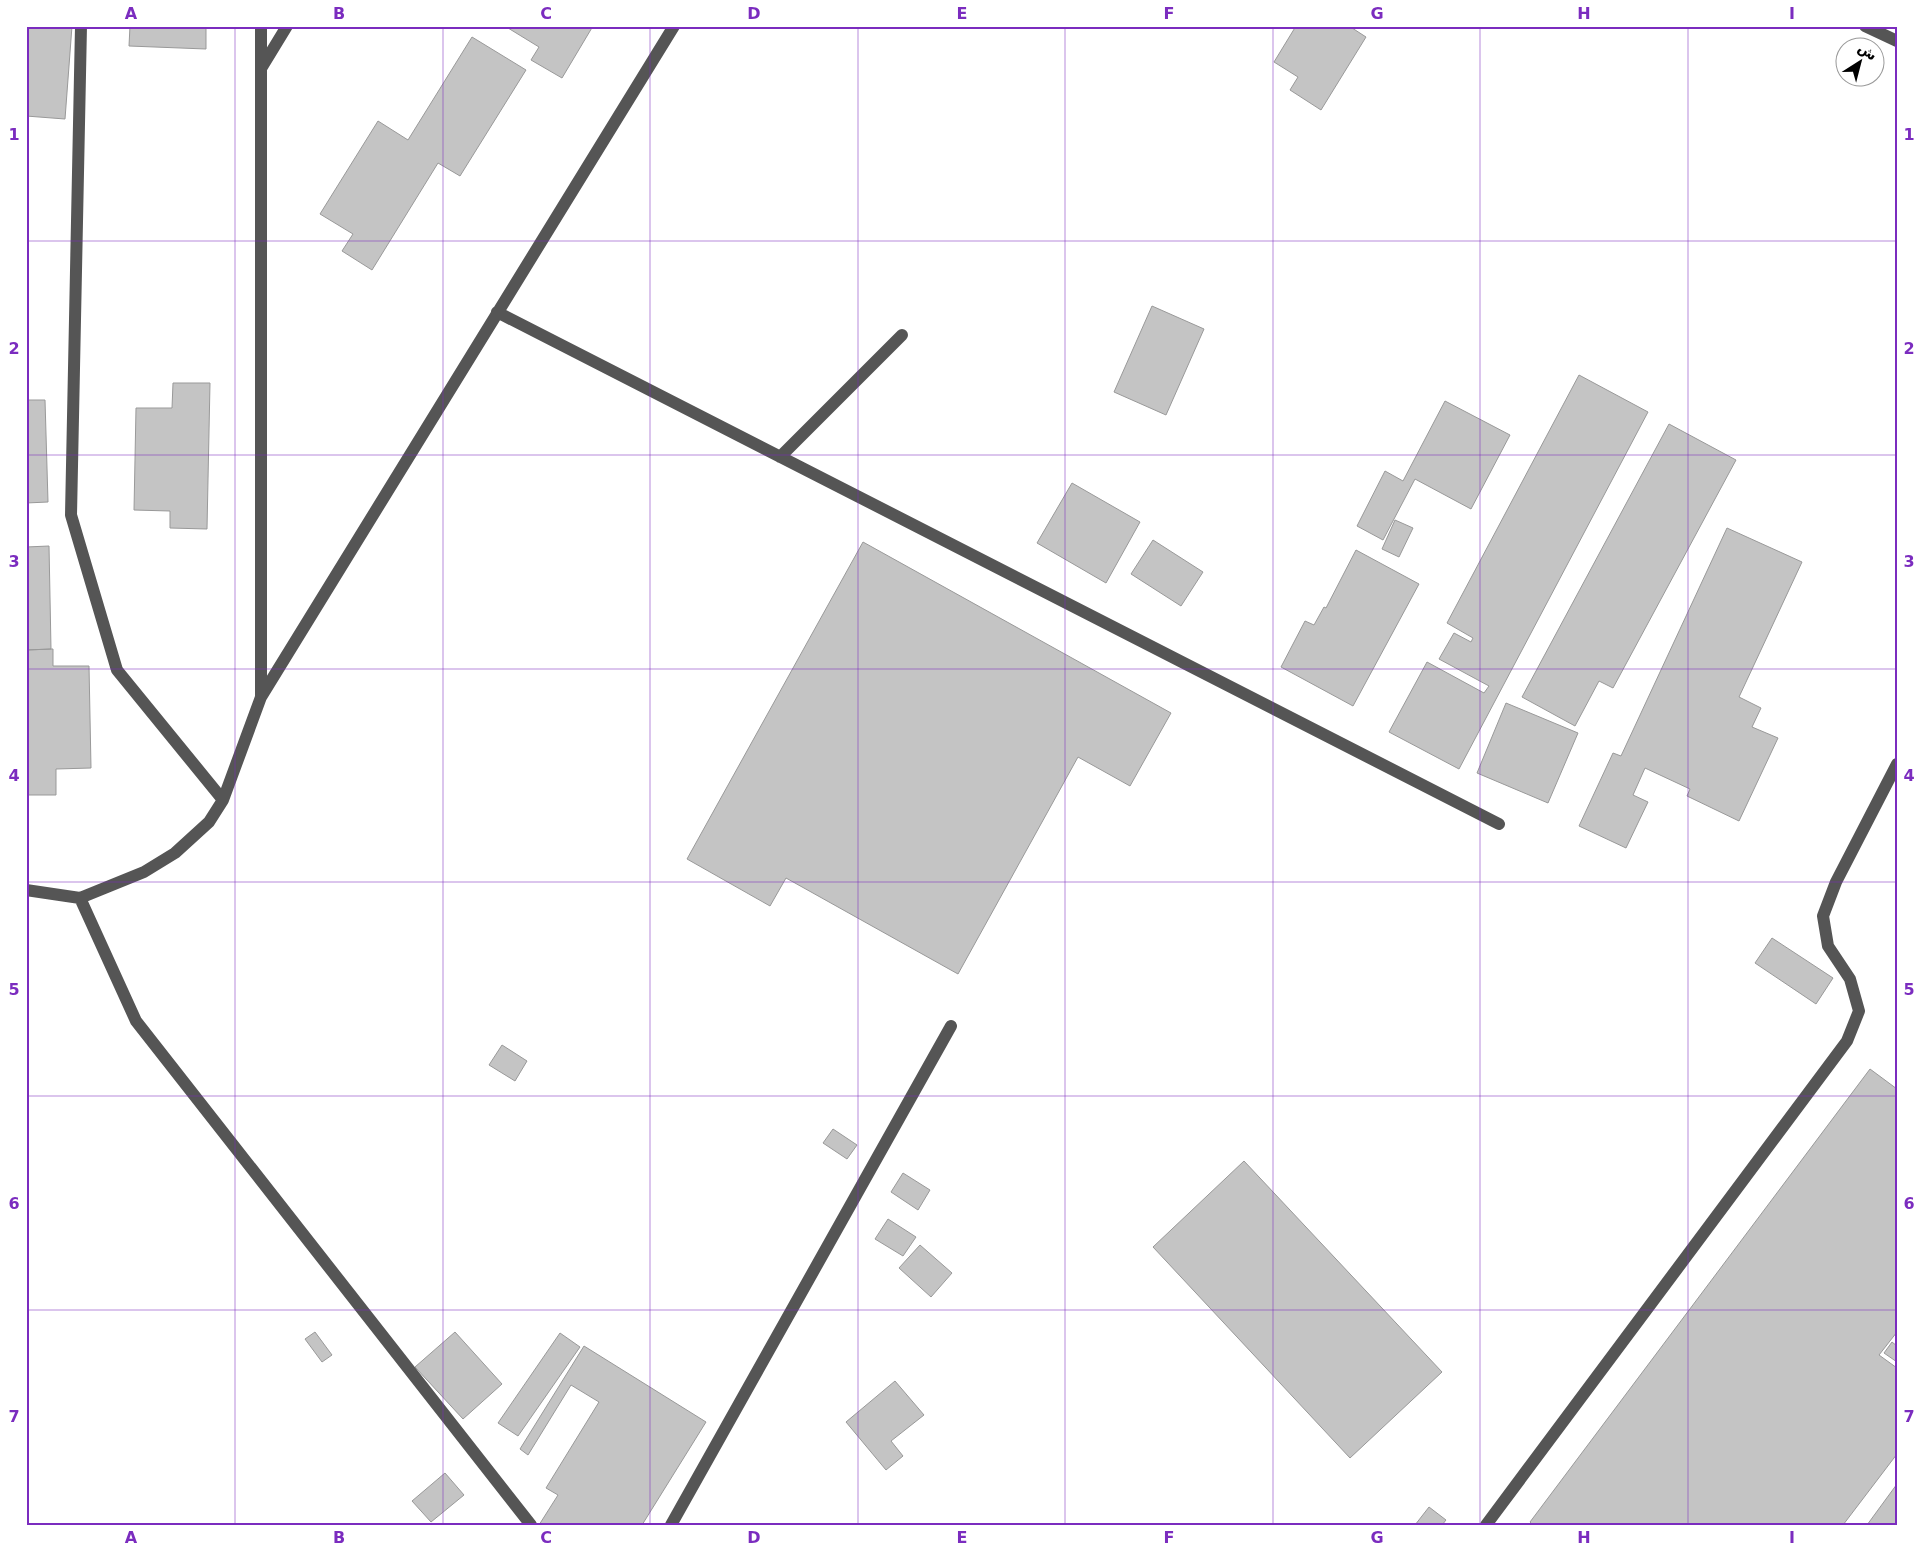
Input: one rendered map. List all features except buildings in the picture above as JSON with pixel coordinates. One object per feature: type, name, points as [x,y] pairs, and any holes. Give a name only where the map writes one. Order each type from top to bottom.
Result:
[{"type":"street","points":[[81,26],[71,515],[117,670],[223,800]]},
{"type":"street","points":[[261,26],[261,697]]},
{"type":"street","points":[[262,67],[287,26]]},
{"type":"street","points":[[26,890],[80,898],[144,872],[175,853],[209,822],[223,800],[261,697],[674,26]]},
{"type":"street","points":[[1865,26],[1897,41]]},
{"type":"street","points":[[497,312],[1499,824]]},
{"type":"street","points":[[780,457],[902,335]]},
{"type":"street","points":[[1486,1525],[1847,1041],[1858,1011],[1850,979],[1828,946],[1823,916],[1836,882],[1897,764]]},
{"type":"street","points":[[80,898],[136,1021],[530,1525]]},
{"type":"street","points":[[671,1525],[951,1026]]}]
